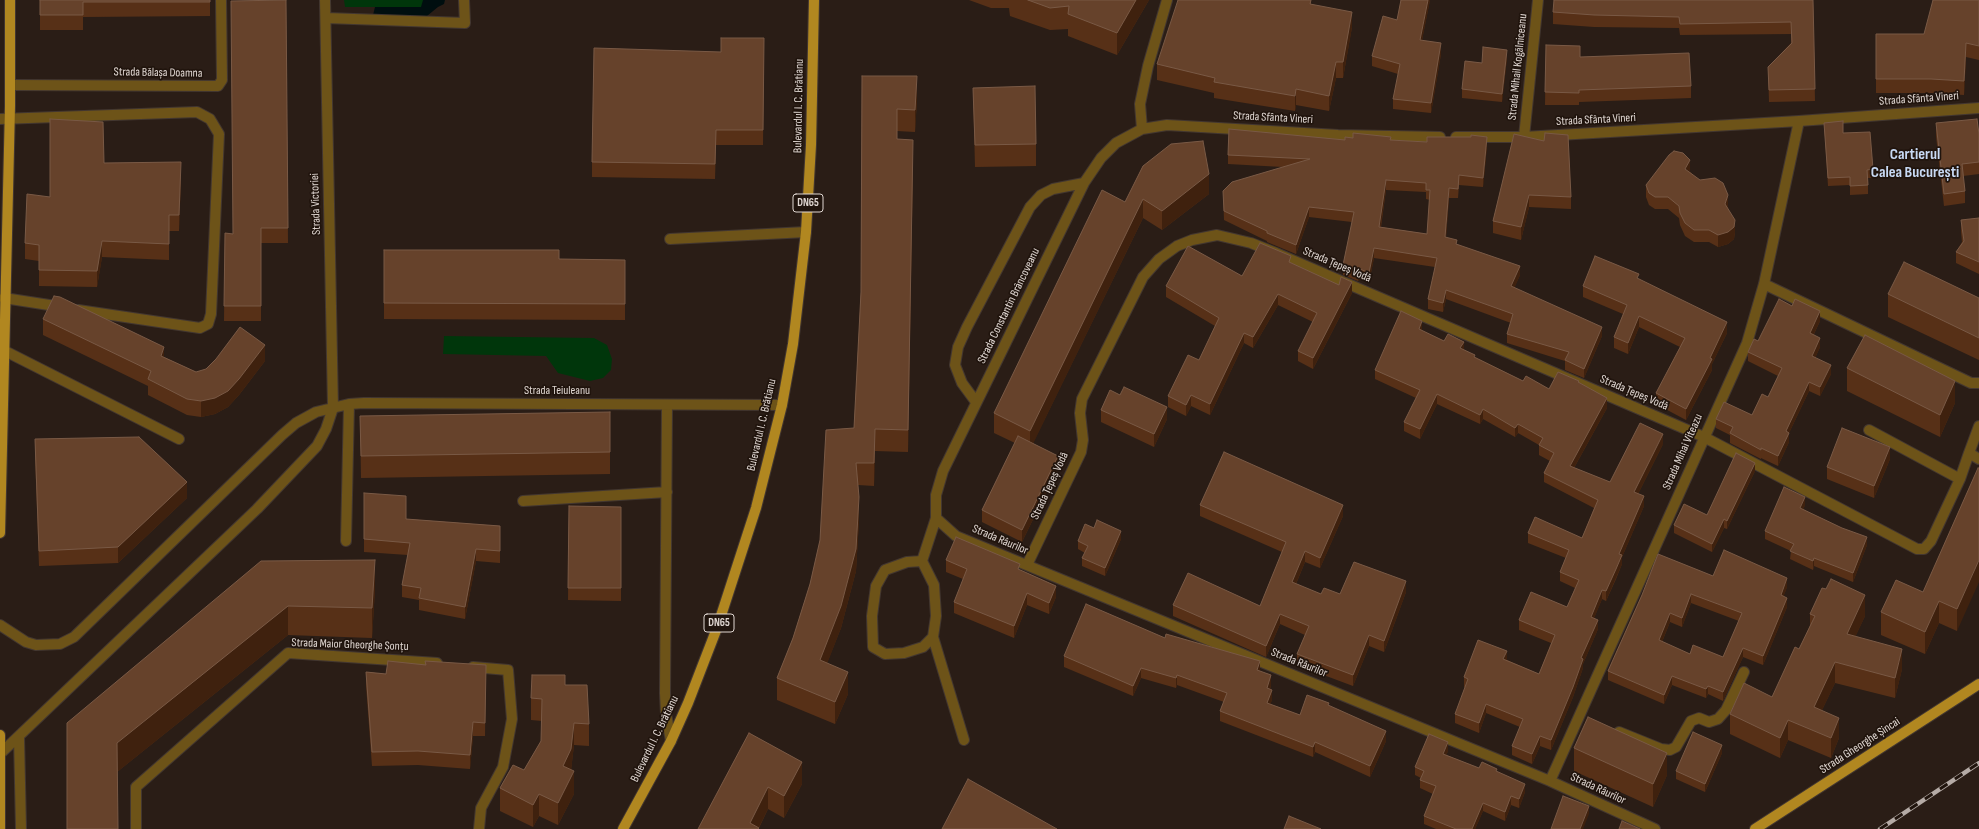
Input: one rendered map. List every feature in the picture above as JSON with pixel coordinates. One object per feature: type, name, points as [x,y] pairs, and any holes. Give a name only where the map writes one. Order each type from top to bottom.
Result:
[{"type":"main road","points":[[0,533],[2,331],[4,298],[4,119],[10,85],[10,0]]},
{"type":"main road","name":"Bulevardul I. C. Brătianu","points":[[623,829],[671,741],[711,643],[742,554],[756,508],[782,405],[794,344],[806,232],[812,145],[814,0]]},
{"type":"main road","name":"Strada Gheorghe Șincai","points":[[1755,829],[1979,684]]},
{"type":"main road","points":[[0,735],[0,829]]},
{"type":"street","name":"Strada Bălașa Doamna","points":[[10,85],[218,86],[222,80],[221,0]]},
{"type":"street","name":"Strada Victoriei","points":[[0,754],[257,509],[312,452],[326,429],[333,408],[325,0]]},
{"type":"street","points":[[326,18],[465,23],[464,0]]},
{"type":"street","points":[[1142,129],[1140,104],[1148,66],[1167,0]]},
{"type":"street","name":"Strada Mihail Kogălniceanu","points":[[1524,137],[1538,0]]},
{"type":"street","name":"Strada Sfânta Vineri","points":[[1142,129],[1167,125],[1338,135],[1524,137],[1800,121],[1979,108]]},
{"type":"street","points":[[4,119],[197,112],[210,119],[219,134],[211,314],[208,324],[200,328],[4,298]]},
{"type":"street","name":"Strada Mihai Viteazu","points":[[1550,781],[1583,717],[1704,437],[1747,343],[1764,284],[1800,121]]},
{"type":"street","name":"Strada Constantin Brâncoveanu","points":[[922,561],[936,518],[936,495],[943,471],[1084,183],[1101,158],[1116,143],[1142,129]]},
{"type":"street","points":[[976,402],[962,383],[956,365],[958,347],[967,327],[1030,207],[1041,196],[1053,189],[1084,183]]},
{"type":"street","points":[[670,239],[806,232]]},
{"type":"street","name":"Strada Țepeș Vodă","points":[[1028,565],[1081,452],[1082,440],[1080,413],[1082,399],[1143,277],[1158,259],[1177,246],[1192,240],[1217,235],[1251,243],[1704,437],[1917,549],[1924,549],[1931,541],[1960,479],[1979,426]]},
{"type":"street","points":[[1764,284],[1865,336],[1971,383],[1979,382]]},
{"type":"street","points":[[3,350],[179,439]]},
{"type":"street","points":[[346,541],[349,404]]},
{"type":"street","name":"Strada Teiuleanu","points":[[0,625],[26,642],[36,645],[60,644],[74,637],[282,435],[296,423],[316,412],[349,404],[782,405]]},
{"type":"street","points":[[668,405],[665,693],[666,714],[671,741]]},
{"type":"street","points":[[1869,430],[1960,479]]},
{"type":"street","points":[[1969,454],[1979,459]]},
{"type":"street","points":[[523,501],[667,492]]},
{"type":"street","name":"Strada Râurilor","points":[[936,518],[956,536],[1550,781],[1655,829]]},
{"type":"street","points":[[933,637],[923,647],[904,653],[885,654],[873,647],[872,616],[876,586],[885,570],[907,562],[922,561],[934,585],[936,616],[933,637],[964,740]]},
{"type":"street","name":"Strada Maior Gheorghe Șonțu","points":[[136,829],[136,787],[288,653],[445,664]]},
{"type":"street","points":[[461,665],[508,670],[512,720],[503,767],[481,808],[479,829]]},
{"type":"street","points":[[1607,727],[1661,749],[1670,750],[1676,747],[1691,721],[1699,718],[1709,722],[1718,718],[1726,710],[1744,672]]},
{"type":"street","points":[[19,737],[21,829]]},
{"type":"green space","points":[[344,0],[428,0],[422,7],[345,7]]},
{"type":"green space","points":[[444,336],[594,338],[607,345],[612,359],[611,370],[603,378],[590,381],[558,373],[546,356],[443,354]]},
{"type":"shaded area","points":[[423,0],[445,0],[444,4],[427,16],[373,15],[375,7],[421,7]]},
{"type":"building","points":[[40,0],[210,0],[210,2],[83,2],[83,15],[40,15]]},
{"type":"building","points":[[286,0],[288,228],[261,228],[261,306],[224,306],[225,233],[233,234],[231,1]]},
{"type":"building","points":[[1028,0],[1136,0],[1117,33],[1068,14],[1069,6],[1050,8]]},
{"type":"building","points":[[1178,0],[1311,0],[1310,4],[1352,12],[1343,62],[1336,62],[1329,96],[1296,89],[1295,96],[1214,82],[1215,78],[1157,64]]},
{"type":"building","points":[[1401,0],[1428,0],[1420,40],[1441,43],[1431,103],[1393,99],[1400,64],[1372,56],[1383,16],[1397,20]]},
{"type":"building","points":[[1554,0],[1813,0],[1815,89],[1769,90],[1768,67],[1792,43],[1791,22],[1680,24],[1679,17],[1594,15],[1553,12]]},
{"type":"building","points":[[1933,0],[1979,0],[1979,46],[1966,43],[1964,81],[1931,79],[1876,79],[1876,34],[1924,34]]},
{"type":"building","points":[[721,38],[764,38],[763,130],[716,130],[715,164],[592,162],[594,48],[721,52]]},
{"type":"building","points":[[1546,45],[1580,46],[1580,57],[1689,53],[1691,86],[1579,90],[1579,93],[1545,92]]},
{"type":"building","points":[[1483,47],[1507,50],[1502,94],[1462,89],[1465,61],[1482,63]]},
{"type":"building","points":[[862,76],[917,76],[915,110],[897,109],[897,139],[913,140],[908,430],[875,429],[874,463],[856,463],[859,497],[856,549],[841,606],[820,660],[848,672],[835,702],[777,678],[793,638],[810,584],[820,540],[826,430],[854,428],[861,292]]},
{"type":"building","points":[[1035,86],[1036,144],[975,145],[973,88]]},
{"type":"building","points":[[50,119],[103,122],[104,163],[181,162],[179,215],[169,215],[169,244],[102,241],[97,271],[39,270],[39,245],[25,243],[27,194],[50,197]]},
{"type":"building","points":[[1977,119],[1979,134],[1979,162],[1962,164],[1965,191],[1944,194],[1936,123]]},
{"type":"building","points":[[1843,121],[1843,133],[1870,132],[1873,169],[1867,170],[1868,185],[1850,186],[1850,177],[1828,178],[1824,123]]},
{"type":"building","points":[[1229,129],[1345,140],[1345,137],[1353,138],[1353,133],[1391,137],[1390,140],[1427,142],[1427,137],[1471,137],[1471,135],[1487,137],[1483,178],[1459,175],[1458,189],[1449,188],[1445,237],[1457,240],[1456,244],[1520,266],[1511,286],[1602,327],[1584,369],[1565,360],[1569,352],[1507,334],[1513,314],[1446,290],[1443,303],[1428,299],[1437,258],[1374,248],[1369,273],[1360,269],[1358,272],[1343,265],[1354,212],[1309,207],[1296,245],[1267,233],[1267,231],[1224,211],[1223,191],[1232,182],[1310,159],[1228,155]],"holes":[[[1386,180],[1426,183],[1426,190],[1430,190],[1427,234],[1379,227]]]},
{"type":"building","points":[[1545,133],[1568,135],[1571,197],[1529,195],[1521,227],[1493,221],[1514,134],[1544,141]]},
{"type":"building","points":[[1203,141],[1209,174],[1162,211],[1143,199],[1030,431],[994,413],[1102,190],[1125,202],[1143,166],[1171,144]]},
{"type":"building","points":[[1674,151],[1683,153],[1690,160],[1685,169],[1700,180],[1715,178],[1723,183],[1728,195],[1725,204],[1735,220],[1734,227],[1728,232],[1718,235],[1709,230],[1694,230],[1685,223],[1680,213],[1679,206],[1668,197],[1655,197],[1649,193],[1646,185],[1669,155]]},
{"type":"building","points":[[1979,218],[1979,262],[1956,252],[1964,241],[1961,220]]},
{"type":"building","points":[[1260,243],[1291,256],[1289,262],[1339,285],[1341,277],[1352,282],[1313,358],[1298,351],[1317,313],[1278,294],[1253,337],[1244,333],[1210,404],[1191,395],[1186,405],[1168,396],[1188,355],[1199,360],[1219,318],[1166,286],[1188,246],[1242,276]]},
{"type":"building","points":[[384,250],[559,250],[559,259],[625,260],[625,304],[384,303]]},
{"type":"building","points":[[1595,256],[1639,274],[1637,278],[1727,322],[1710,358],[1712,359],[1686,409],[1656,393],[1685,338],[1639,316],[1628,343],[1614,337],[1627,305],[1583,286]]},
{"type":"building","points":[[1904,262],[1979,298],[1979,338],[1888,294]]},
{"type":"building","points":[[54,296],[60,297],[164,347],[161,356],[196,372],[206,369],[216,359],[240,327],[265,345],[228,391],[215,398],[201,401],[187,399],[148,379],[151,371],[43,319]]},
{"type":"building","points":[[1779,299],[1792,306],[1795,299],[1820,311],[1810,333],[1820,338],[1812,356],[1831,365],[1820,387],[1809,382],[1786,431],[1789,433],[1778,456],[1761,448],[1761,450],[1730,433],[1733,427],[1716,419],[1724,402],[1752,415],[1762,394],[1768,397],[1782,368],[1748,352],[1754,339],[1758,341]]},
{"type":"building","points":[[1401,311],[1422,321],[1419,329],[1444,341],[1448,334],[1464,342],[1460,348],[1475,355],[1474,357],[1523,381],[1526,376],[1549,389],[1558,372],[1579,381],[1578,382],[1607,398],[1570,466],[1610,482],[1640,423],[1663,434],[1634,492],[1644,496],[1619,554],[1622,555],[1616,569],[1606,591],[1602,590],[1591,617],[1598,620],[1581,658],[1583,659],[1573,687],[1551,740],[1540,736],[1532,754],[1512,746],[1523,719],[1486,704],[1479,723],[1455,714],[1468,679],[1464,677],[1478,640],[1507,651],[1503,659],[1539,674],[1555,635],[1519,620],[1531,592],[1567,607],[1579,580],[1560,572],[1569,550],[1528,533],[1535,517],[1582,538],[1598,500],[1544,473],[1554,453],[1539,445],[1543,438],[1518,424],[1515,428],[1483,409],[1480,415],[1437,394],[1420,429],[1404,422],[1420,390],[1375,370]]},
{"type":"building","points":[[1865,335],[1955,381],[1940,415],[1847,368]]},
{"type":"building","points":[[1124,387],[1167,407],[1154,434],[1101,410],[1110,390],[1120,395]]},
{"type":"building","points":[[610,412],[610,452],[361,456],[360,416]]},
{"type":"building","points":[[1842,428],[1890,447],[1874,486],[1827,467]]},
{"type":"building","points":[[1018,436],[1058,456],[1022,530],[982,510]]},
{"type":"building","points":[[139,437],[187,482],[118,547],[39,551],[35,439]]},
{"type":"building","points":[[1224,452],[1343,505],[1320,558],[1305,551],[1292,582],[1321,594],[1324,588],[1340,594],[1354,562],[1406,581],[1384,641],[1369,635],[1353,675],[1297,654],[1309,626],[1280,614],[1266,646],[1173,605],[1188,573],[1260,606],[1286,542],[1200,505]]},
{"type":"building","points":[[1736,453],[1755,463],[1727,521],[1724,519],[1712,544],[1674,525],[1684,504],[1707,515]]},
{"type":"building","points":[[1978,468],[1979,560],[1957,609],[1939,601],[1925,632],[1881,612],[1896,580],[1923,592]]},
{"type":"building","points":[[1784,487],[1805,497],[1800,508],[1842,528],[1867,537],[1853,573],[1814,558],[1813,561],[1790,551],[1794,544],[1765,531]]},
{"type":"building","points":[[364,493],[406,496],[406,519],[500,526],[500,551],[476,549],[465,607],[419,598],[421,588],[402,585],[410,543],[364,539]]},
{"type":"building","points":[[569,506],[621,507],[621,588],[568,588]]},
{"type":"building","points":[[1097,520],[1121,531],[1105,568],[1082,558],[1088,546],[1078,541],[1085,524],[1094,528]]},
{"type":"building","points":[[956,537],[1020,564],[1018,569],[1056,586],[1049,603],[1027,593],[1014,626],[954,602],[967,569],[946,560]]},
{"type":"building","points":[[1724,550],[1787,578],[1781,595],[1787,598],[1763,656],[1743,648],[1723,692],[1708,686],[1706,689],[1672,676],[1664,695],[1608,671],[1642,595],[1658,554],[1713,576]],"holes":[[[1691,594],[1742,613],[1723,657],[1693,645],[1690,654],[1659,640],[1670,613],[1682,618]]]},
{"type":"building","points":[[375,560],[372,608],[288,606],[117,743],[118,829],[67,829],[67,723],[261,561]]},
{"type":"building","points":[[1831,579],[1865,595],[1847,634],[1902,649],[1895,678],[1835,662],[1814,707],[1839,718],[1831,738],[1788,720],[1780,738],[1730,714],[1744,683],[1772,697],[1795,647],[1799,649],[1815,616],[1810,614],[1822,588],[1826,589]]},
{"type":"building","points":[[1086,604],[1165,638],[1166,634],[1260,661],[1257,670],[1271,675],[1267,688],[1272,690],[1267,703],[1300,715],[1307,695],[1329,703],[1328,705],[1386,731],[1370,766],[1315,742],[1313,747],[1220,711],[1227,693],[1177,675],[1176,678],[1141,668],[1133,686],[1064,656]]},
{"type":"building","points":[[388,661],[426,665],[425,661],[486,665],[485,723],[473,722],[470,755],[418,751],[372,752],[366,672],[386,674]]},
{"type":"building","points":[[532,675],[565,675],[565,685],[587,685],[589,724],[574,723],[571,749],[563,766],[574,771],[558,803],[539,794],[533,805],[500,788],[513,765],[524,770],[541,741],[542,699],[531,698]]},
{"type":"building","points":[[1588,717],[1667,753],[1653,784],[1574,748]]},
{"type":"building","points":[[1693,732],[1722,745],[1705,784],[1676,771]]},
{"type":"building","points":[[749,733],[802,762],[784,796],[768,787],[750,823],[759,828],[758,829],[698,829]]},
{"type":"building","points":[[1429,734],[1448,742],[1443,754],[1479,768],[1482,762],[1497,769],[1496,771],[1525,784],[1519,799],[1511,796],[1505,812],[1483,803],[1472,829],[1456,829],[1424,816],[1436,786],[1420,780],[1424,771],[1415,767]]},
{"type":"building","points":[[968,779],[1057,829],[942,829]]},
{"type":"building","points":[[1563,796],[1589,806],[1580,829],[1551,829]]},
{"type":"building","points":[[1289,816],[1321,829],[1284,829]]},
{"type":"building","points":[[1622,821],[1640,829],[1619,829]]},
{"type":"railway","points":[[1880,829],[1979,763]]},
{"type":"district","name":"Cartierul Calea București","points":[[1915,164]]}]
